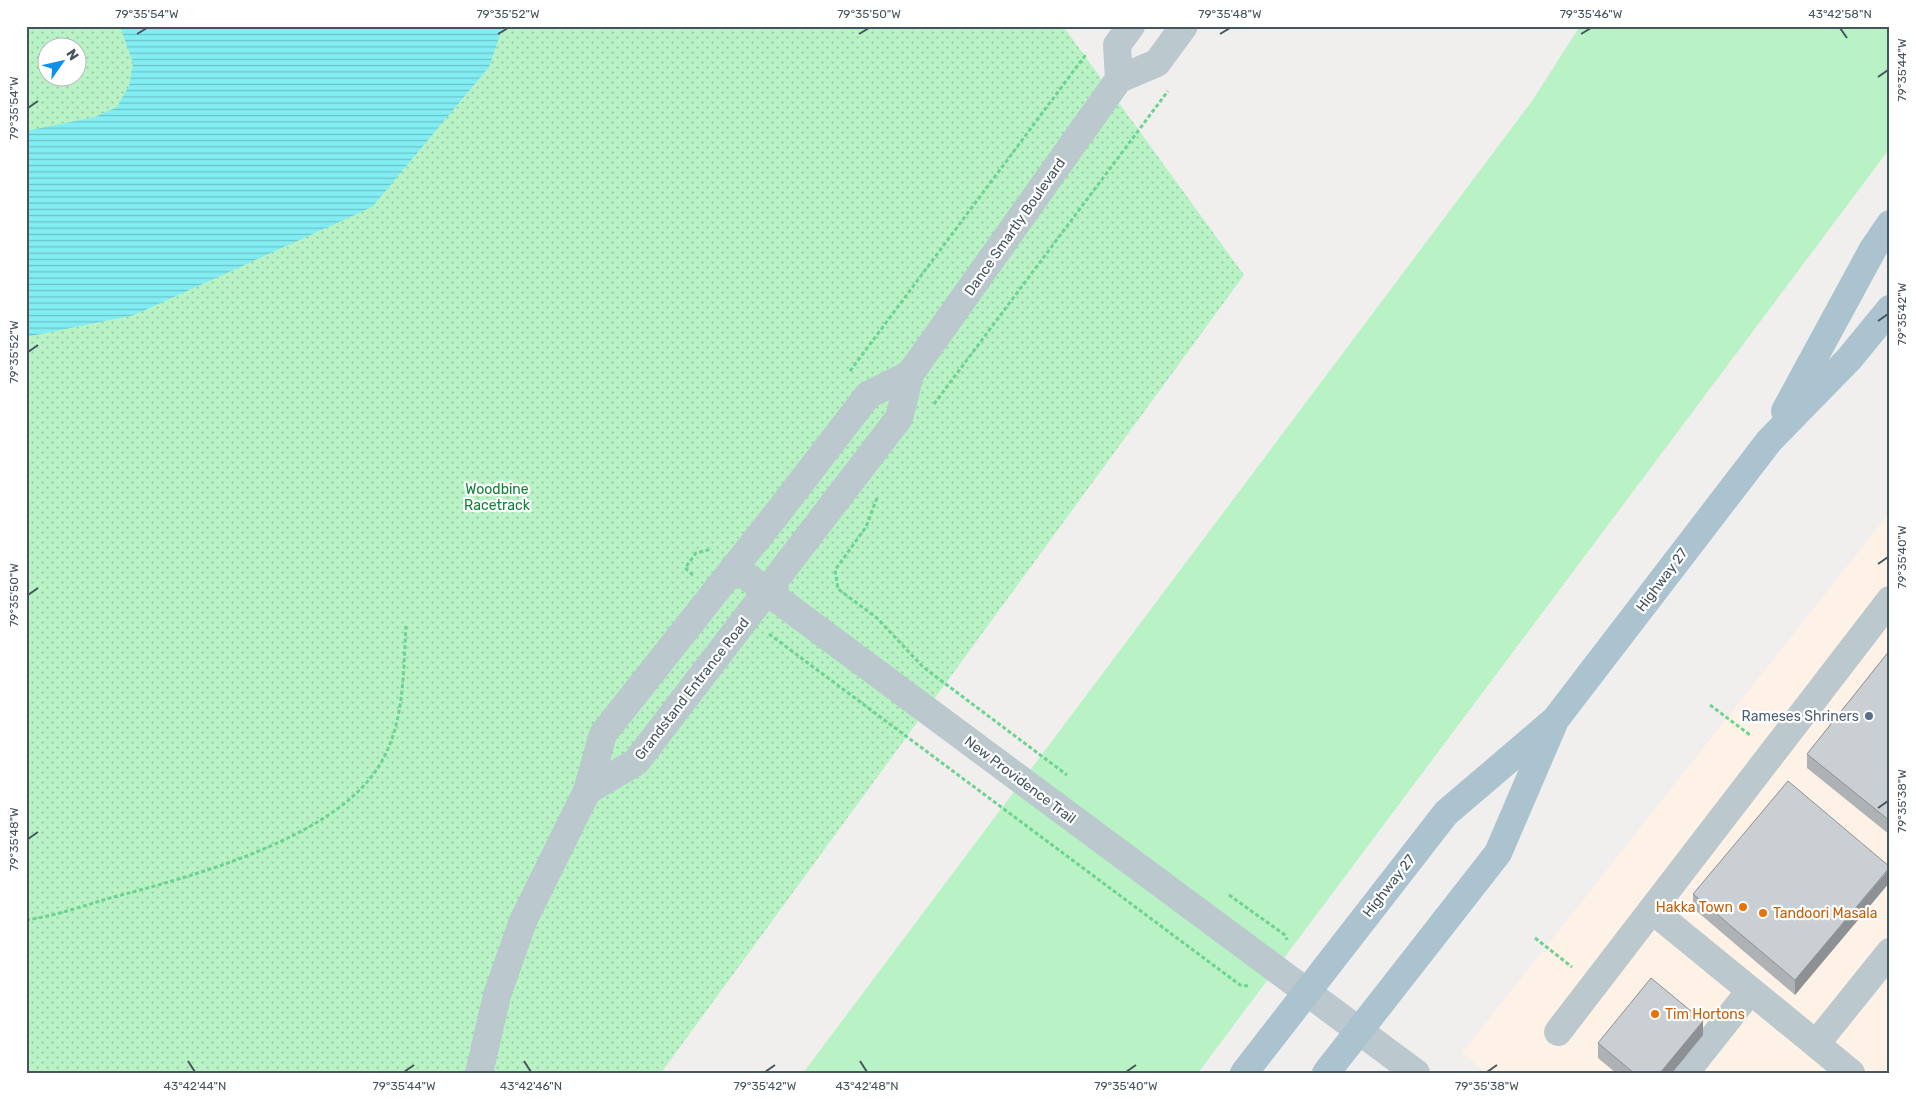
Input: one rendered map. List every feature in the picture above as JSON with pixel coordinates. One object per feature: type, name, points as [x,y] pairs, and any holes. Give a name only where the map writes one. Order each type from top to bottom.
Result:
[{"type":"main road","name":"Highway 27","points":[[1769,441],[1874,249],[1890,224]]},
{"type":"main road","name":"Highway 27","points":[[1244,1073],[1446,813],[1555,720],[1769,441],[1849,359],[1890,309]]},
{"type":"main road","points":[[1849,359],[1890,329]]},
{"type":"main road","name":"Highway 27","points":[[1326,1073],[1498,853],[1555,720]]},
{"type":"street","points":[[1131,26],[1117,45],[1119,79],[1156,63],[1184,26]]},
{"type":"street","name":"Dance Smartly Boulevard","points":[[767,592],[899,418],[910,374],[1119,79]]},
{"type":"street","name":"Dance Smartly Boulevard","points":[[586,791],[602,734],[868,394],[910,374]]},
{"type":"street","name":"New Providence Trail","points":[[734,567],[1307,994],[1416,1073]]},
{"type":"street","name":"Grandstand Entrance Road","points":[[586,791],[636,762],[767,592]]},
{"type":"street","points":[[1558,1032],[1890,600]]},
{"type":"street","points":[[479,1073],[497,995],[523,921],[586,791]]},
{"type":"street","points":[[1652,910],[1750,991],[1829,1062],[1890,952]]},
{"type":"street","points":[[1685,1073],[1750,991]]},
{"type":"path","points":[[847,374],[1090,50]]},
{"type":"path","points":[[931,408],[1169,90]]},
{"type":"path","points":[[880,491],[866,527],[835,570],[838,590],[877,618],[923,666],[1069,776]]},
{"type":"path","points":[[26,920],[203,873],[297,833],[344,806],[379,766],[400,716],[406,626]]},
{"type":"path","points":[[811,666],[1240,985]]},
{"type":"path","points":[[1710,706],[1773,752]]},
{"type":"path","points":[[1224,891],[1285,936]]},
{"type":"path","points":[[1535,938],[1594,985]]},
{"type":"shaded area","points":[[1890,512],[1890,1073],[1486,1073],[1462,1053]]},
{"type":"green space","name":"Woodbine Racetrack","points":[[26,26],[1063,26],[1244,275],[661,1073],[26,1073]]},
{"type":"green space","points":[[1580,26],[1890,26],[1890,148],[1198,1073],[803,1073],[1532,101]]},
{"type":"water","points":[[120,26],[503,26],[489,67],[372,207],[134,315],[26,337],[26,131],[95,117],[117,107],[129,86],[133,63]]},
{"type":"building","name":"Rameses Shriners","points":[[1890,650],[1890,821],[1807,754]]},
{"type":"building","points":[[1788,781],[1890,867],[1795,980],[1693,894]]},
{"type":"building","name":"Tim Hortons","points":[[1651,978],[1703,1021],[1660,1073],[1634,1073],[1598,1043]]},
{"type":"place","name":"Rameses Shriners","points":[[1869,716]]},
{"type":"place","name":"Hakka Town","points":[[1743,907]]},
{"type":"place","name":"Tandoori Masala","points":[[1763,913]]},
{"type":"place","name":"Tim Hortons","points":[[1655,1014]]}]
